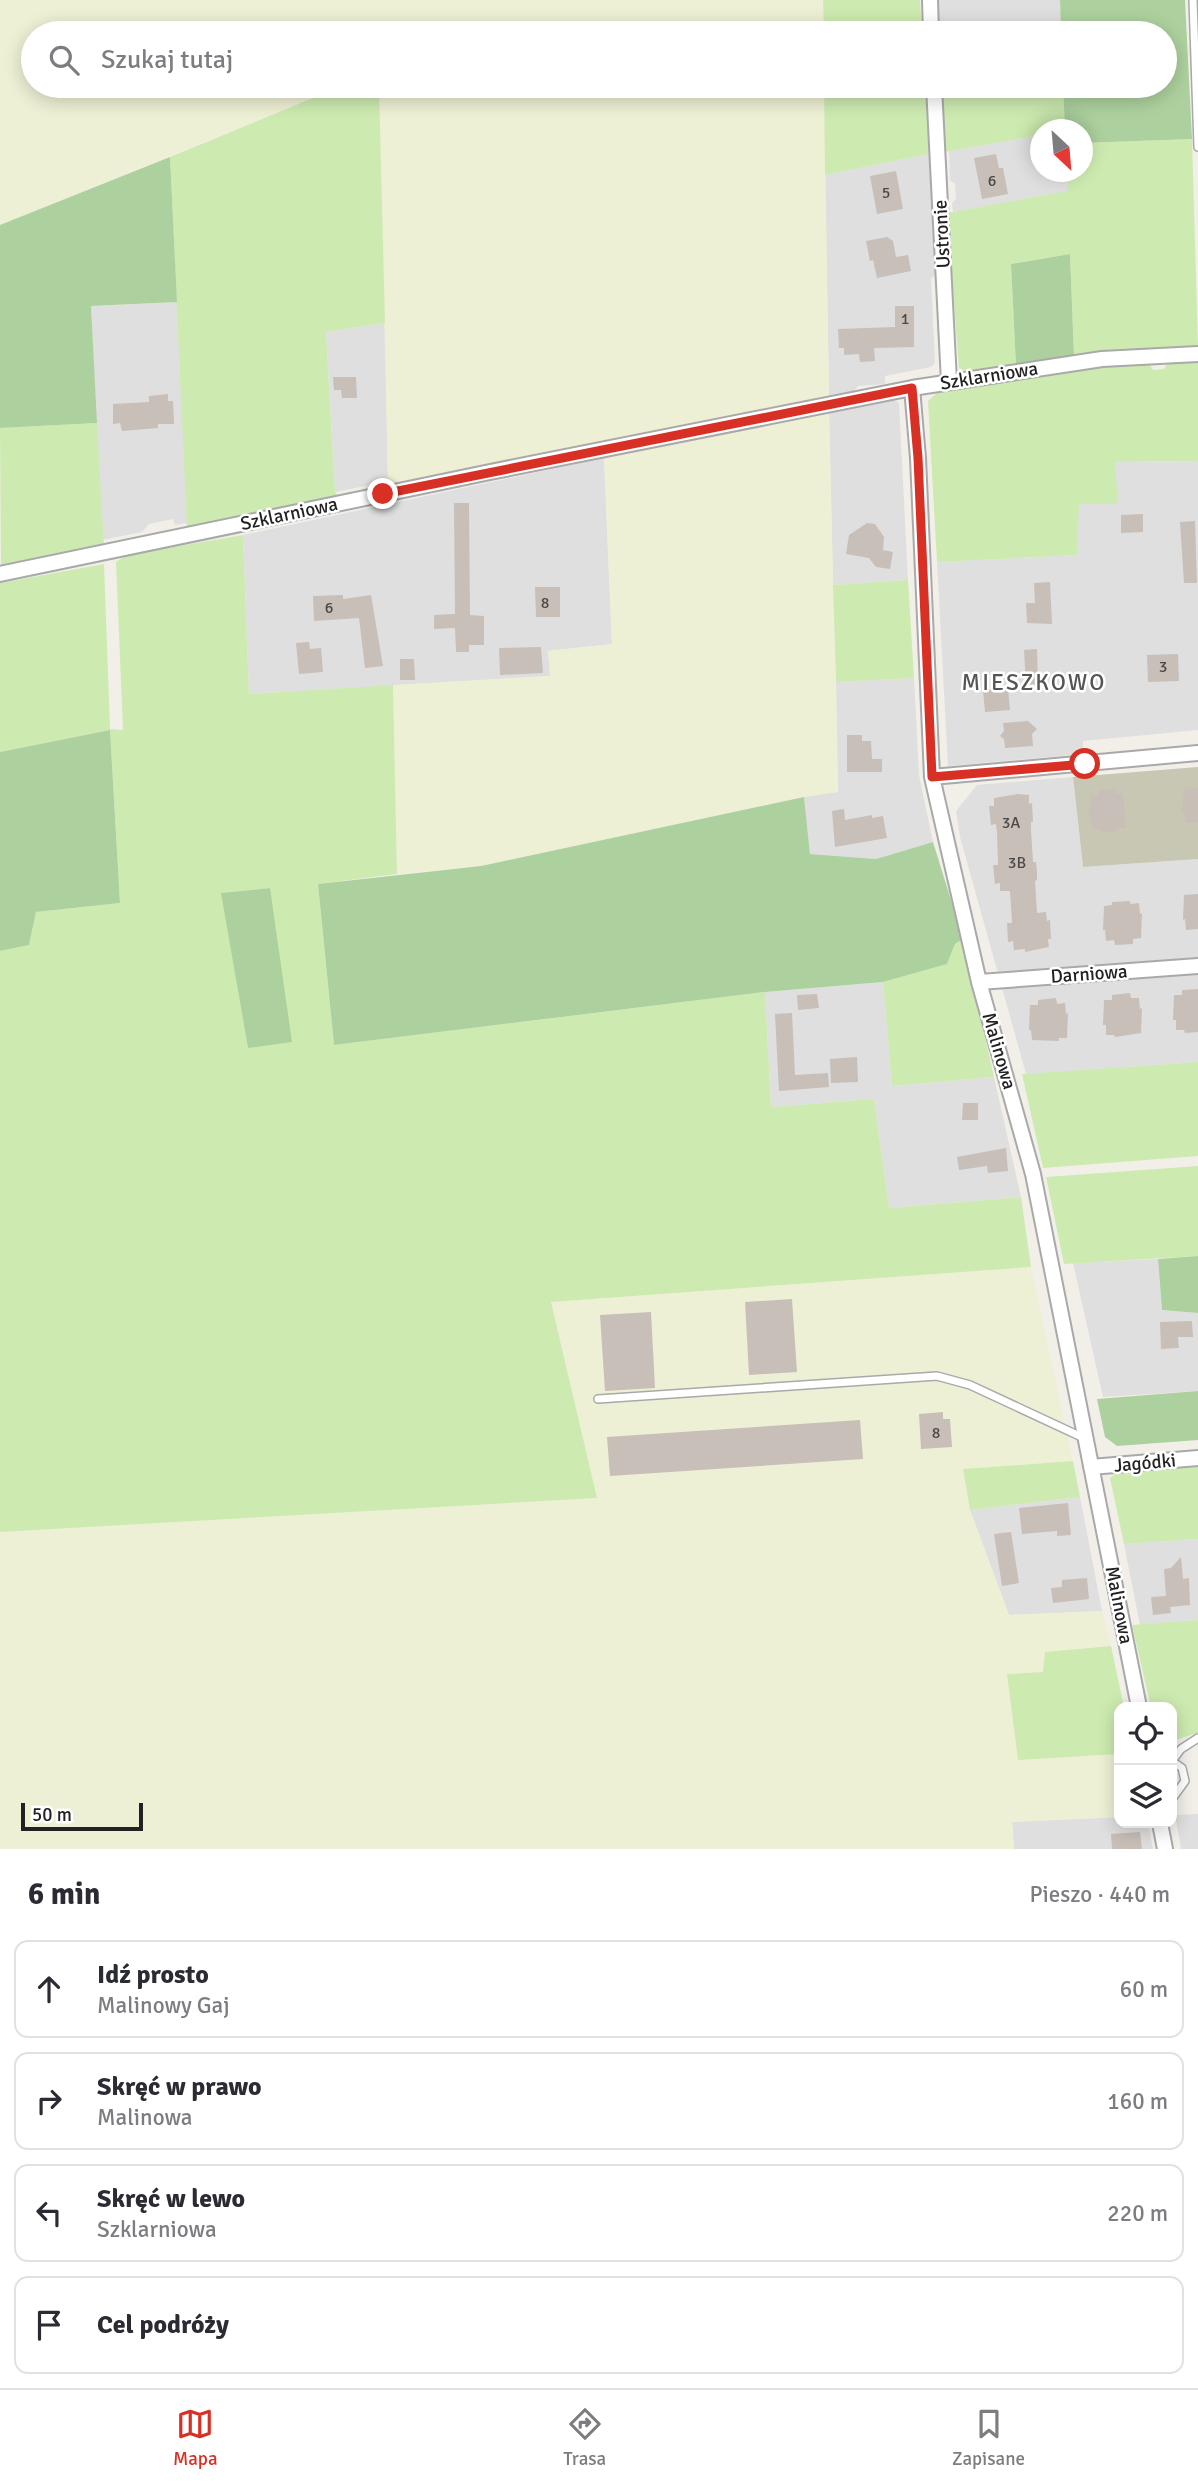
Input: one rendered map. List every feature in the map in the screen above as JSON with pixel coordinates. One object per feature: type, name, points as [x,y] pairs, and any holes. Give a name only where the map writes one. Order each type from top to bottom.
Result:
[{"type":"street","points":[[930,0],[931,21]]},
{"type":"street","name":"Ustronie","points":[[935,98],[949,382]]},
{"type":"street","name":"Szklarniowa","points":[[0,574],[912,388],[1102,359],[1198,354]]},
{"type":"street","name":"Malinowa","points":[[912,388],[932,777],[979,982],[1033,1174],[1138,1702]]},
{"type":"street","points":[[932,777],[1198,753]]},
{"type":"street","name":"Darniowa","points":[[979,982],[1198,966]]},
{"type":"street","name":"Jagódki","points":[[1091,1467],[1198,1458]]},
{"type":"street","points":[[1161,1828],[1165,1849]]},
{"type":"lane","points":[[1193,0],[1198,147]]},
{"type":"lane","points":[[598,1399],[937,1376],[970,1385],[1087,1439]]},
{"type":"lane","points":[[1177,1754],[1198,1738]]},
{"type":"lane","points":[[1177,1764],[1182,1768],[1185,1781],[1177,1793]]},
{"type":"shaded area","points":[[0,0],[823,0],[824,21],[21,21],[21,98],[312,98],[0,225]]},
{"type":"shaded area","points":[[938,0],[1060,0],[1061,21],[939,21]]},
{"type":"shaded area","points":[[379,98],[824,98],[829,400],[392,487],[388,482]]},
{"type":"shaded area","points":[[1030,137],[1030,182],[1068,182],[1068,191],[953,212],[952,203],[956,199],[955,184],[950,180],[949,151]]},
{"type":"shaded area","points":[[929,154],[935,276],[931,278],[935,363],[931,367],[885,376],[885,384],[858,386],[854,391],[829,395],[825,175]]},
{"type":"shaded area","points":[[177,302],[187,523],[175,525],[173,519],[149,524],[142,532],[102,540],[91,306]]},
{"type":"shaded area","points":[[385,323],[388,482],[383,480],[335,492],[326,332]]},
{"type":"shaded area","points":[[890,398],[899,403],[908,580],[833,585],[829,410]]},
{"type":"shaded area","points":[[829,410],[838,792],[481,866],[397,874],[393,685],[550,676],[548,651],[612,644],[604,458]]},
{"type":"shaded area","points":[[604,458],[612,644],[548,651],[551,676],[249,694],[243,535]]},
{"type":"shaded area","points":[[1198,461],[1198,730],[1083,741],[1083,754],[948,766],[937,562],[1077,555],[1078,503],[1115,462]]},
{"type":"shaded area","points":[[914,678],[919,775],[933,842],[876,859],[810,854],[804,797],[838,791],[836,682]]},
{"type":"shaded area","points":[[1198,767],[1198,859],[1083,867],[1073,777]]},
{"type":"shaded area","points":[[1073,777],[1083,867],[1198,859],[1198,1062],[1026,1074],[960,837],[956,811],[977,785]]},
{"type":"shaded area","points":[[883,982],[892,1086],[994,1077],[1021,1197],[889,1208],[874,1099],[771,1107],[765,992]]},
{"type":"shaded area","points":[[1158,1259],[1162,1310],[1198,1313],[1198,1391],[1103,1397],[1073,1263]]},
{"type":"shaded area","points":[[1031,1267],[1073,1461],[964,1469],[970,1510],[1009,1615],[1102,1611],[1111,1646],[1045,1652],[1044,1672],[1008,1674],[1018,1760],[1114,1754],[1114,1817],[1012,1822],[1014,1849],[0,1849],[0,1532],[597,1498],[551,1302]]},
{"type":"shaded area","points":[[1080,1497],[1102,1611],[1009,1615],[970,1510]]},
{"type":"shaded area","points":[[1198,1539],[1198,1620],[1140,1625],[1124,1544]]},
{"type":"shaded area","points":[[1198,1814],[1198,1849],[1181,1849],[1177,1815]]},
{"type":"shaded area","points":[[1114,1817],[1114,1828],[1149,1828],[1153,1849],[1014,1849],[1012,1822]]},
{"type":"green space","points":[[823,0],[920,0],[921,21],[824,21]]},
{"type":"green space","points":[[1060,0],[1185,0],[1192,139],[1093,143],[1093,119],[1065,119],[1064,98],[1177,98],[1177,21],[1061,21]]},
{"type":"green space","points":[[313,98],[379,98],[385,323],[326,332],[335,492],[340,498],[187,530],[170,157]]},
{"type":"green space","points":[[824,98],[926,98],[929,154],[825,175]]},
{"type":"green space","points":[[940,98],[1064,98],[1065,119],[1030,119],[1030,137],[944,152]]},
{"type":"green space","points":[[1192,139],[1198,347],[1074,356],[1070,254],[1011,264],[1016,366],[972,374],[959,368],[947,213],[1067,191],[1067,182],[1093,182],[1093,143]]},
{"type":"green space","points":[[170,157],[177,302],[91,306],[97,423],[0,428],[0,225]]},
{"type":"green space","points":[[1070,254],[1074,356],[1016,366],[1011,264]]},
{"type":"green space","points":[[1198,362],[1198,461],[1115,462],[1118,504],[1079,504],[1077,555],[937,562],[928,401],[937,393],[1075,369],[1149,363],[1153,370],[1164,369],[1167,364]]},
{"type":"green space","points":[[97,423],[104,547],[1,566],[0,428]]},
{"type":"green space","points":[[243,535],[249,694],[393,685],[397,874],[318,884],[334,1045],[765,992],[771,1107],[874,1099],[889,1208],[1021,1197],[1031,1267],[551,1302],[597,1498],[0,1532],[0,951],[29,945],[36,912],[120,903],[110,730],[0,752],[0,583],[104,564],[110,729],[123,730],[116,562],[127,555]],"holes":[[[270,888],[248,1048],[222,893]]]},
{"type":"green space","points":[[908,580],[914,678],[836,682],[833,585]]},
{"type":"green space","points":[[110,730],[120,903],[36,912],[29,945],[0,951],[0,752]]},
{"type":"green space","points":[[804,797],[810,854],[876,859],[933,842],[963,939],[955,944],[947,964],[883,982],[765,992],[334,1045],[318,884],[481,866]]},
{"type":"green space","points":[[270,888],[292,1042],[248,1048],[221,893]]},
{"type":"green space","points":[[963,939],[994,1077],[892,1086],[883,982],[947,964],[955,944]]},
{"type":"green space","points":[[1198,1062],[1198,1156],[1043,1168],[1022,1074]]},
{"type":"green space","points":[[1198,1166],[1198,1256],[1064,1264],[1046,1177]]},
{"type":"green space","points":[[1198,1256],[1198,1313],[1162,1310],[1158,1259]]},
{"type":"green space","points":[[1198,1391],[1198,1440],[1117,1446],[1105,1437],[1097,1399]]},
{"type":"green space","points":[[1073,1461],[1080,1497],[970,1510],[963,1469]]},
{"type":"green space","points":[[1198,1464],[1198,1539],[1124,1544],[1110,1478],[1120,1470]]},
{"type":"green space","points":[[1198,1620],[1198,1733],[1177,1739],[1177,1702],[1150,1702],[1132,1625]]},
{"type":"green space","points":[[1111,1646],[1123,1702],[1114,1702],[1114,1754],[1018,1760],[1007,1674],[1043,1672],[1045,1652]]},
{"type":"building","points":[[996,154],[999,168],[1003,168],[1008,194],[982,199],[974,158]]},
{"type":"building","points":[[896,171],[903,209],[877,214],[870,176]]},
{"type":"building","points":[[887,237],[893,241],[896,257],[908,255],[911,271],[877,278],[866,241]]},
{"type":"building","points":[[895,306],[914,306],[914,347],[874,348],[875,361],[860,362],[859,354],[844,355],[844,348],[839,348],[838,329],[895,327]]},
{"type":"building","points":[[333,377],[356,377],[357,398],[342,398],[341,390],[334,390]]},
{"type":"building","points":[[168,394],[168,401],[173,401],[174,424],[158,424],[158,428],[122,431],[120,423],[113,424],[113,404],[149,402],[149,396]]},
{"type":"building","points":[[454,503],[469,503],[470,615],[484,616],[484,645],[469,645],[469,652],[456,652],[455,628],[434,629],[434,615],[455,614]]},
{"type":"building","points":[[1143,514],[1143,532],[1121,533],[1121,515]]},
{"type":"building","points":[[1195,521],[1197,583],[1184,583],[1180,522]]},
{"type":"building","points":[[867,523],[875,524],[884,537],[883,550],[893,552],[890,569],[876,567],[869,558],[846,554],[849,535]]},
{"type":"building","points":[[1050,582],[1052,624],[1027,623],[1026,603],[1035,603],[1034,583]]},
{"type":"building","points":[[535,587],[560,587],[560,617],[536,617]]},
{"type":"building","points":[[343,595],[343,599],[371,595],[383,666],[365,668],[359,618],[314,621],[313,596]]},
{"type":"building","points":[[309,642],[310,649],[321,648],[323,672],[299,674],[296,643]]},
{"type":"building","points":[[541,647],[543,673],[500,675],[499,648]]},
{"type":"building","points":[[1037,649],[1038,684],[1026,685],[1024,650]]},
{"type":"building","points":[[1178,654],[1179,681],[1148,682],[1147,655]]},
{"type":"building","points":[[400,659],[414,659],[415,680],[400,680]]},
{"type":"building","points":[[1008,688],[1010,710],[985,712],[983,690]]},
{"type":"building","points":[[1028,721],[1037,729],[1032,734],[1033,746],[1005,748],[1004,739],[1000,736],[1004,731],[1003,723]]},
{"type":"building","points":[[847,735],[862,735],[862,741],[871,741],[872,759],[882,759],[882,772],[847,772]]},
{"type":"building","points":[[1198,788],[1198,823],[1186,823],[1185,813],[1182,813],[1184,789]]},
{"type":"building","points":[[1115,789],[1115,794],[1123,793],[1126,828],[1101,832],[1101,829],[1093,830],[1088,807],[1091,807],[1091,795],[1098,795],[1098,790]]},
{"type":"building","points":[[1029,795],[1029,804],[1032,803],[1031,830],[1033,862],[1036,862],[1037,871],[1037,913],[1046,912],[1047,921],[1050,920],[1051,939],[1048,939],[1049,947],[1025,952],[1025,949],[1014,950],[1013,941],[1008,942],[1007,923],[1012,923],[1010,891],[1000,891],[1000,883],[995,884],[993,865],[998,865],[997,833],[996,824],[991,825],[989,806],[994,806],[994,798]]},
{"type":"building","points":[[844,809],[845,820],[872,815],[872,818],[883,816],[887,838],[835,847],[832,811]]},
{"type":"building","points":[[1198,894],[1198,929],[1186,930],[1185,919],[1183,920],[1184,895]]},
{"type":"building","points":[[1130,901],[1130,904],[1139,903],[1140,914],[1142,913],[1141,938],[1133,939],[1133,944],[1115,945],[1114,940],[1106,941],[1103,930],[1104,906],[1112,905],[1112,902]]},
{"type":"building","points":[[1198,989],[1198,1032],[1185,1033],[1184,1030],[1176,1030],[1176,1020],[1173,1020],[1174,995],[1182,995],[1182,990]]},
{"type":"building","points":[[1130,993],[1131,998],[1139,998],[1140,1009],[1142,1008],[1141,1033],[1115,1037],[1106,1035],[1106,1025],[1103,1025],[1104,1000],[1112,1000],[1112,995]]},
{"type":"building","points":[[817,994],[819,1008],[798,1010],[797,995]]},
{"type":"building","points":[[1056,998],[1057,1004],[1065,1003],[1066,1014],[1068,1013],[1067,1038],[1059,1038],[1059,1041],[1032,1040],[1029,1030],[1030,1005],[1038,1005],[1038,1000]]},
{"type":"building","points":[[792,1013],[795,1075],[828,1073],[829,1087],[779,1091],[775,1014]]},
{"type":"building","points":[[857,1057],[858,1082],[831,1083],[830,1059]]},
{"type":"building","points":[[963,1103],[978,1103],[978,1120],[962,1120]]},
{"type":"building","points":[[1006,1148],[1008,1171],[988,1173],[987,1166],[959,1170],[957,1157]]},
{"type":"building","points":[[792,1299],[797,1372],[749,1375],[745,1302]]},
{"type":"building","points":[[651,1312],[655,1388],[605,1391],[600,1315]]},
{"type":"building","points":[[1192,1321],[1193,1337],[1178,1337],[1179,1348],[1161,1349],[1160,1322]]},
{"type":"building","points":[[943,1412],[943,1419],[950,1419],[952,1447],[921,1449],[919,1414]]},
{"type":"building","points":[[860,1420],[863,1459],[610,1476],[607,1437]]},
{"type":"building","points":[[1068,1503],[1071,1535],[1057,1536],[1057,1531],[1022,1534],[1019,1508]]},
{"type":"building","points":[[1011,1532],[1019,1583],[1002,1586],[994,1534]]},
{"type":"building","points":[[1181,1557],[1183,1579],[1189,1578],[1190,1605],[1170,1607],[1171,1613],[1153,1615],[1151,1597],[1166,1596],[1164,1569],[1171,1568]]},
{"type":"building","points":[[1087,1578],[1089,1599],[1053,1603],[1051,1588],[1062,1587],[1062,1580]]},
{"type":"building","points":[[1140,1832],[1142,1849],[1112,1849],[1111,1834]]},
{"type":"district","name":"MIESZKOWO","points":[[1034,682]]},
{"type":"route","points":[[383,494],[912,388],[918,458],[932,777],[1085,764]]}]
